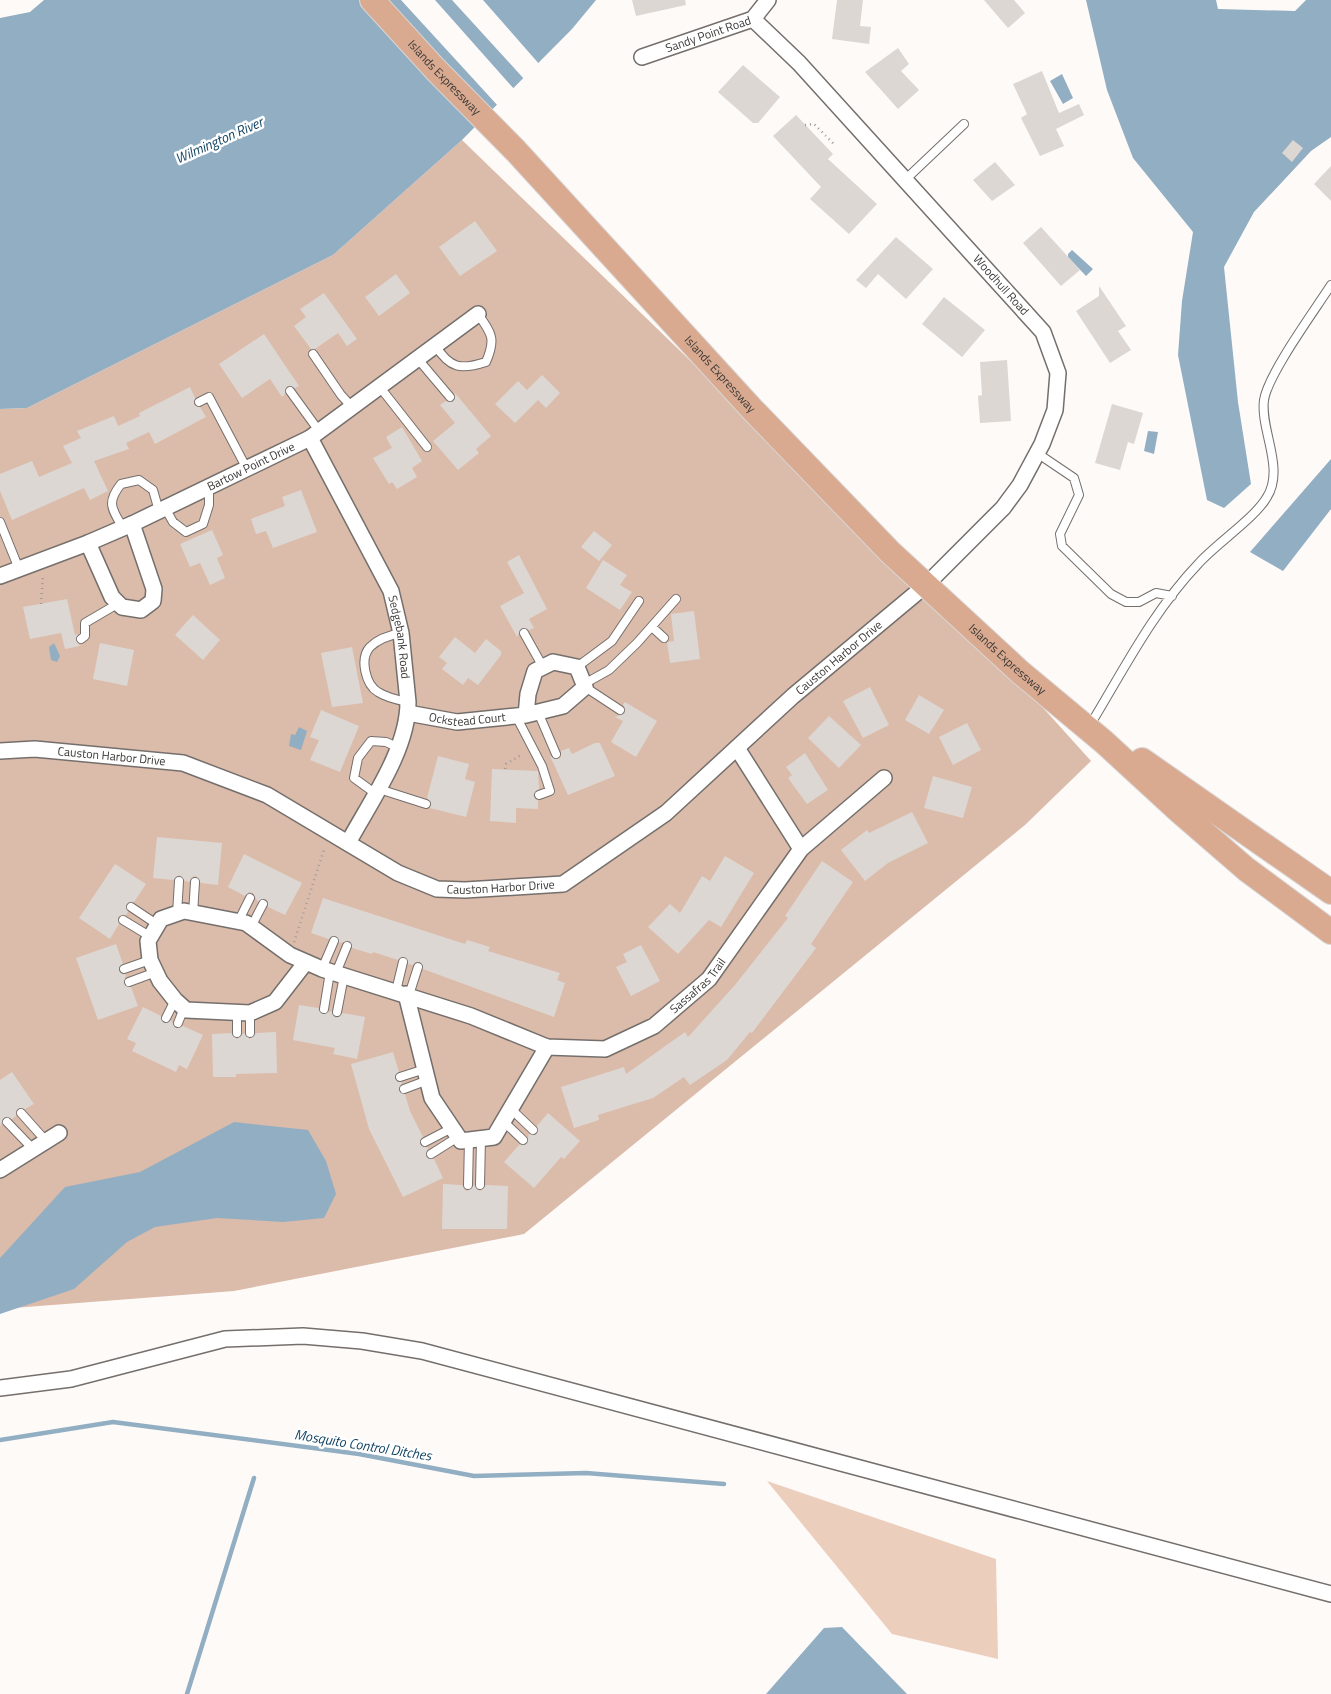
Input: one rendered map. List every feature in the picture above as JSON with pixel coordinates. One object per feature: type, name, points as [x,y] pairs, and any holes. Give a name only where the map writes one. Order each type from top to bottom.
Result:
[{"type":"main road","name":"Islands Expressway","points":[[372,0],[436,70],[516,151],[751,408],[890,552],[1020,672],[1088,728],[1246,868],[1331,932]]},
{"type":"main road","name":"Islands Expressway","points":[[1088,728],[1148,764],[1258,843],[1331,892]]},
{"type":"street","name":"Sandy Point Road","points":[[642,57],[753,19],[768,0]]},
{"type":"street","name":"Woodhull Road","points":[[753,19],[799,63],[1043,332],[1058,373],[1055,410],[1037,453],[1020,485],[1003,508],[926,585]]},
{"type":"street","name":"Bartow Point Drive","points":[[0,576],[88,543],[127,526],[314,435],[478,314]]},
{"type":"street","name":"Sedgebank Road","points":[[314,435],[391,591],[402,633],[408,707],[390,771],[348,843]]},
{"type":"street","points":[[88,543],[112,597],[118,603],[132,610],[141,610],[153,601],[154,589],[127,526]]},
{"type":"street","name":"Causton Harbor Drive","points":[[1,756],[36,749],[182,762],[266,795],[398,872],[437,889],[465,890],[563,884],[666,813],[793,696],[926,585]]},
{"type":"street","points":[[526,715],[528,694],[535,671],[552,662],[577,667],[584,686]]},
{"type":"street","name":"Ockstead Court","points":[[408,707],[457,722],[526,715],[563,706],[584,686]]},
{"type":"street","points":[[737,748],[802,849]]},
{"type":"street","name":"Sassafras Trail","points":[[185,914],[244,925],[290,955],[306,962],[472,1016],[547,1047],[605,1049],[654,1026],[709,979],[802,849],[884,778]]},
{"type":"street","points":[[185,914],[161,919],[148,941],[153,966],[180,1004],[244,1012],[275,1002],[306,962]]},
{"type":"street","points":[[403,993],[432,1098],[465,1136],[494,1137],[547,1047]]},
{"type":"street","points":[[0,1170],[46,1141]]},
{"type":"street","points":[[0,1388],[71,1378],[225,1339],[302,1336],[362,1341],[422,1351],[1331,1594]]},
{"type":"lane","points":[[906,179],[964,124]]},
{"type":"lane","points":[[1088,728],[1142,638],[1172,596],[1198,563],[1268,497],[1272,472],[1270,440],[1264,413],[1264,398],[1272,379],[1331,285]]},
{"type":"lane","points":[[435,346],[445,361],[467,368],[486,362],[494,345],[490,330],[478,314]]},
{"type":"lane","points":[[313,354],[341,395],[352,407]]},
{"type":"lane","points":[[417,358],[450,398]]},
{"type":"lane","points":[[380,386],[426,447]]},
{"type":"lane","points":[[290,391],[314,435]]},
{"type":"lane","points":[[200,402],[209,397],[247,469]]},
{"type":"lane","points":[[1037,453],[1074,478],[1079,495],[1060,534],[1062,546],[1111,594],[1126,602],[1139,602],[1156,593],[1172,596]]},
{"type":"lane","points":[[127,526],[112,509],[111,499],[121,484],[139,480],[153,490],[162,510],[186,532],[203,524],[209,505],[209,487]]},
{"type":"lane","points":[[0,522],[19,569]]},
{"type":"lane","points":[[620,710],[584,686],[608,670],[652,627],[676,599]]},
{"type":"lane","points":[[577,667],[612,640],[639,601]]},
{"type":"lane","points":[[81,639],[85,636],[84,623],[118,603]]},
{"type":"lane","points":[[652,627],[664,638]]},
{"type":"lane","points":[[402,633],[384,637],[369,648],[366,658],[366,679],[377,692],[408,707]]},
{"type":"lane","points":[[524,633],[543,667]]},
{"type":"lane","points":[[526,715],[532,748],[542,766],[550,791],[539,796]]},
{"type":"lane","points":[[526,715],[556,754]]},
{"type":"lane","points":[[397,747],[386,742],[371,741],[358,758],[354,778],[378,791],[426,804]]},
{"type":"lane","points":[[179,881],[185,914]]},
{"type":"lane","points":[[185,914],[195,882]]},
{"type":"lane","points":[[244,925],[250,898]]},
{"type":"lane","points":[[244,925],[263,904]]},
{"type":"lane","points":[[131,907],[154,931]]},
{"type":"lane","points":[[123,920],[154,931]]},
{"type":"lane","points":[[334,941],[333,972],[337,1012]]},
{"type":"lane","points":[[324,1009],[333,972],[347,946]]},
{"type":"lane","points":[[403,962],[403,993]]},
{"type":"lane","points":[[124,969],[153,966]]},
{"type":"lane","points":[[129,982],[153,966]]},
{"type":"lane","points":[[403,993],[418,967]]},
{"type":"lane","points":[[166,1018],[180,1004]]},
{"type":"lane","points":[[178,1023],[180,1004]]},
{"type":"lane","points":[[244,1012],[250,1033]]},
{"type":"lane","points":[[237,1033],[244,1012]]},
{"type":"lane","points":[[400,1077],[426,1075]]},
{"type":"lane","points":[[404,1089],[426,1075]]},
{"type":"lane","points":[[20,1113],[46,1141]]},
{"type":"lane","points":[[507,1115],[533,1130]]},
{"type":"lane","points":[[507,1115],[524,1140]]},
{"type":"lane","points":[[7,1122],[46,1141]]},
{"type":"lane","points":[[426,1142],[465,1136]]},
{"type":"lane","points":[[431,1154],[465,1136]]},
{"type":"lane","points":[[465,1136],[468,1185]]},
{"type":"lane","points":[[465,1136],[480,1185]]},
{"type":"path","points":[[805,125],[814,124],[834,144]]},
{"type":"path","points":[[37,562],[42,575],[41,604]]},
{"type":"path","points":[[505,769],[506,764],[532,748]]},
{"type":"path","points":[[290,955],[316,868],[331,833]]},
{"type":"shaded area","points":[[462,140],[999,659],[1091,761],[1025,825],[524,1234],[234,1291],[0,1309],[0,409],[27,408],[333,255]]},
{"type":"shaded area","points":[[767,1481],[996,1559],[998,1659],[892,1634]]},
{"type":"water","name":"Wilmington River","points":[[44,0],[596,0],[572,29],[462,140],[333,255],[27,408],[0,409],[0,18],[30,12]]},
{"type":"water","points":[[1086,0],[1216,0],[1218,9],[1295,11],[1306,0],[1331,0],[1331,137],[1311,151],[1254,212],[1224,267],[1238,402],[1251,484],[1224,508],[1207,500],[1178,355],[1182,301],[1193,232],[1133,158],[1107,90]]},
{"type":"water","points":[[1062,74],[1073,98],[1063,104],[1050,81]]},
{"type":"water","points":[[1072,250],[1093,269],[1086,276],[1068,257]]},
{"type":"water","points":[[1148,431],[1158,432],[1154,454],[1144,451]]},
{"type":"water","points":[[1331,459],[1331,509],[1283,571],[1250,552]]},
{"type":"water","points":[[54,643],[60,656],[57,662],[51,660],[49,647]]},
{"type":"water","points":[[299,727],[307,731],[301,750],[289,746],[291,734],[295,735]]},
{"type":"water","points":[[234,1122],[308,1130],[326,1161],[336,1194],[324,1218],[283,1222],[217,1218],[155,1227],[127,1242],[74,1289],[0,1314],[0,1258],[65,1187],[140,1172]]},
{"type":"water","points":[[842,1627],[907,1694],[766,1694],[824,1628]]},
{"type":"pier","points":[[401,0],[435,0],[515,90],[499,107]]},
{"type":"pier","points":[[452,0],[483,0],[540,65],[525,80]]},
{"type":"building","points":[[632,0],[685,0],[686,5],[636,16]]},
{"type":"building","points":[[837,0],[863,0],[860,26],[871,27],[869,44],[832,39]]},
{"type":"building","points":[[984,0],[1014,0],[1025,13],[1008,28]]},
{"type":"building","points":[[898,48],[909,64],[901,71],[919,90],[898,109],[865,72]]},
{"type":"building","points":[[743,65],[780,97],[758,123],[753,123],[718,92]]},
{"type":"building","points":[[1042,71],[1059,113],[1079,104],[1084,115],[1056,129],[1064,146],[1040,156],[1021,118],[1027,114],[1013,84]]},
{"type":"building","points":[[796,115],[833,154],[828,159],[877,204],[849,234],[810,199],[821,187],[773,136]]},
{"type":"building","points":[[1293,140],[1303,148],[1292,162],[1282,153]]},
{"type":"building","points":[[995,162],[1015,185],[992,201],[973,180]]},
{"type":"building","points":[[1331,166],[1331,201],[1314,184]]},
{"type":"building","points":[[475,221],[497,251],[460,276],[439,247]]},
{"type":"building","points":[[1041,227],[1080,270],[1061,286],[1023,243]]},
{"type":"building","points":[[896,237],[933,269],[906,299],[878,274],[866,288],[856,280]]},
{"type":"building","points":[[396,274],[410,293],[379,316],[365,297]]},
{"type":"building","points":[[1099,286],[1126,326],[1118,331],[1131,350],[1110,363],[1076,311],[1099,296]]},
{"type":"building","points":[[324,293],[357,339],[347,346],[338,333],[315,349],[311,349],[294,326],[306,317],[300,309]]},
{"type":"building","points":[[944,297],[985,330],[962,357],[922,324]]},
{"type":"building","points":[[264,334],[299,386],[295,388],[287,386],[282,397],[270,379],[242,398],[219,364]]},
{"type":"building","points":[[1007,360],[1011,421],[980,423],[978,396],[982,395],[980,362]]},
{"type":"building","points":[[542,375],[560,393],[546,408],[538,400],[515,423],[495,404],[518,381],[527,390]]},
{"type":"building","points":[[190,387],[195,398],[194,405],[200,407],[206,417],[155,444],[149,432],[126,443],[129,449],[94,461],[108,491],[90,500],[84,488],[12,520],[0,491],[0,474],[32,461],[39,477],[72,463],[63,446],[81,438],[77,431],[114,416],[118,426],[140,416],[139,413]]},
{"type":"building","points":[[455,393],[491,436],[476,449],[479,453],[458,470],[433,441],[455,423],[440,405],[446,401],[453,402]]},
{"type":"building","points":[[1112,404],[1143,413],[1134,444],[1128,442],[1120,470],[1095,463]]},
{"type":"building","points":[[402,427],[422,461],[412,468],[417,477],[397,489],[392,482],[389,484],[373,458],[392,448],[386,437]]},
{"type":"building","points":[[301,490],[317,532],[273,548],[266,531],[256,534],[251,519],[285,506],[282,497]]},
{"type":"building","points":[[212,530],[223,555],[217,558],[225,578],[210,585],[200,563],[190,567],[180,544]]},
{"type":"building","points":[[594,531],[612,545],[599,561],[581,547]]},
{"type":"building","points":[[519,555],[547,609],[529,619],[534,628],[529,630],[522,628],[517,637],[500,606],[524,593],[507,562]]},
{"type":"building","points":[[603,560],[627,575],[620,585],[632,592],[620,610],[586,588]]},
{"type":"building","points":[[67,599],[75,635],[78,634],[76,640],[80,646],[65,649],[61,633],[30,639],[23,607]]},
{"type":"building","points":[[694,611],[700,659],[670,663],[667,642],[674,641],[671,614]]},
{"type":"building","points":[[193,615],[220,640],[203,660],[175,635]]},
{"type":"building","points":[[455,637],[475,653],[486,639],[501,651],[501,655],[478,685],[468,678],[463,685],[442,669],[447,663],[439,657]]},
{"type":"building","points":[[100,643],[134,650],[127,686],[93,679]]},
{"type":"building","points":[[352,647],[363,703],[332,707],[321,653]]},
{"type":"building","points":[[870,687],[889,725],[863,738],[843,701]]},
{"type":"building","points":[[919,695],[944,710],[929,734],[905,720]]},
{"type":"building","points":[[625,702],[657,721],[636,757],[611,742],[623,721],[615,717],[625,713],[623,705]]},
{"type":"building","points":[[321,710],[359,726],[340,772],[310,760],[319,740],[310,737]]},
{"type":"building","points":[[829,716],[861,745],[839,768],[808,738]]},
{"type":"building","points":[[967,723],[981,750],[953,765],[939,737]]},
{"type":"building","points":[[595,743],[600,743],[615,776],[568,795],[550,756],[558,759],[561,757],[561,751],[569,748],[572,754]]},
{"type":"building","points":[[805,753],[828,790],[807,804],[788,778],[792,775],[786,767]]},
{"type":"building","points":[[438,756],[469,764],[465,779],[475,782],[466,817],[430,808],[431,802],[427,798]]},
{"type":"building","points":[[492,769],[538,771],[539,789],[533,795],[538,801],[538,809],[516,808],[516,823],[490,821]]},
{"type":"building","points":[[933,776],[972,787],[963,818],[924,808]]},
{"type":"building","points":[[912,812],[928,843],[888,863],[865,881],[841,850],[867,830],[869,833]]},
{"type":"building","points":[[157,837],[222,843],[218,885],[201,883],[196,876],[192,877],[189,882],[185,881],[180,875],[173,880],[153,878]]},
{"type":"building","points":[[244,854],[302,883],[285,915],[268,907],[268,901],[265,899],[258,902],[253,893],[249,892],[245,896],[228,887]]},
{"type":"building","points":[[725,856],[754,873],[721,927],[709,920],[678,954],[648,927],[670,904],[680,913],[702,876],[710,881]]},
{"type":"building","points":[[822,861],[853,882],[811,944],[816,948],[752,1033],[750,1032],[727,1060],[690,1085],[684,1077],[653,1098],[598,1115],[599,1120],[574,1128],[561,1087],[624,1067],[626,1074],[685,1032],[688,1037],[735,985],[788,918],[785,916]]},
{"type":"building","points":[[115,864],[146,884],[134,902],[127,904],[128,912],[126,915],[118,917],[119,924],[110,939],[79,918]]},
{"type":"building","points":[[323,898],[465,944],[467,940],[490,947],[488,951],[560,973],[557,980],[565,983],[554,1017],[423,969],[420,962],[416,962],[413,965],[408,964],[405,957],[398,960],[373,952],[372,954],[352,948],[349,941],[339,943],[336,936],[329,939],[311,933]]},
{"type":"building","points":[[116,944],[123,964],[119,967],[119,971],[126,974],[124,983],[131,987],[138,1006],[98,1020],[76,958]]},
{"type":"building","points":[[641,945],[660,981],[631,996],[616,967],[627,962],[623,954]]},
{"type":"building","points":[[299,1005],[318,1008],[323,1014],[332,1011],[333,1016],[336,1018],[343,1013],[365,1017],[357,1059],[333,1054],[335,1048],[293,1040]]},
{"type":"building","points":[[143,1007],[161,1016],[164,1023],[171,1020],[175,1028],[183,1026],[203,1035],[187,1069],[179,1065],[176,1072],[132,1051],[136,1043],[127,1039]]},
{"type":"building","points":[[276,1032],[277,1073],[236,1074],[236,1077],[213,1077],[212,1034],[231,1033],[237,1039],[244,1033],[250,1039],[256,1033]]},
{"type":"building","points":[[393,1052],[399,1072],[395,1078],[402,1082],[399,1091],[405,1094],[410,1111],[423,1137],[420,1144],[422,1147],[428,1147],[426,1157],[434,1159],[443,1178],[403,1197],[369,1129],[351,1064]]},
{"type":"building","points":[[12,1072],[34,1104],[25,1109],[18,1109],[16,1116],[12,1119],[3,1118],[0,1127],[0,1080]]},
{"type":"building","points":[[548,1113],[580,1141],[564,1159],[561,1157],[534,1188],[504,1162],[520,1144],[527,1143],[529,1134],[534,1135],[537,1133],[537,1126]]},
{"type":"building","points":[[443,1184],[462,1185],[468,1191],[474,1185],[480,1191],[486,1185],[508,1186],[507,1229],[442,1229]]},
{"type":"waterway","name":"Mosquito Control Ditches","points":[[0,1440],[113,1422],[359,1454],[474,1476],[586,1473],[724,1484]]},
{"type":"waterway","name":"Mosquito Control Ditches","points":[[187,1694],[254,1478]]}]
